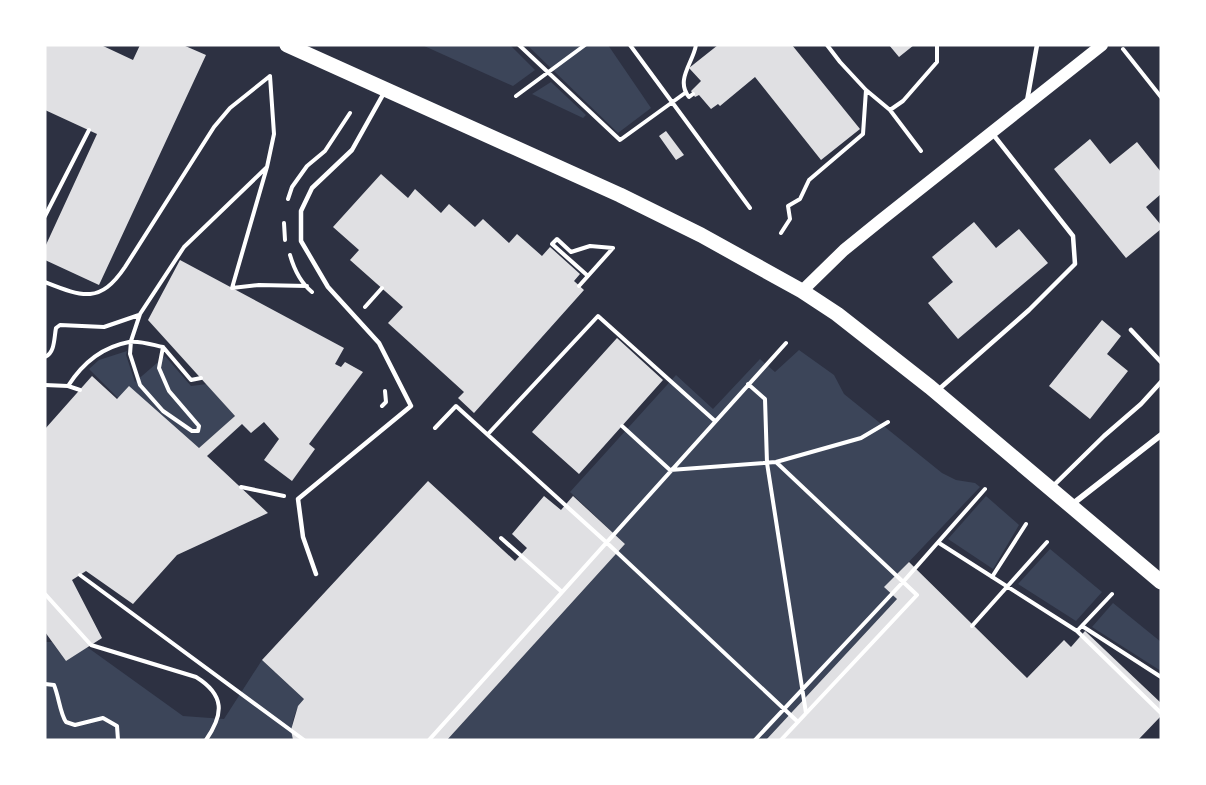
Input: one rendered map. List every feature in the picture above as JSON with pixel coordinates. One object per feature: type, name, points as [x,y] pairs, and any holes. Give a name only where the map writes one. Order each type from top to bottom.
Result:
[{"type":"main road","points":[[287,45],[620,195],[701,235],[802,291],[837,314],[936,392],[1161,582]]},
{"type":"main road","points":[[802,291],[844,250],[1102,45]]},
{"type":"street","points":[[1070,506],[1161,435]]},
{"type":"lane","points":[[1026,107],[1037,45]]},
{"type":"lane","points":[[316,574],[303,537],[298,499],[411,406],[379,343],[328,287],[301,241],[301,211],[312,188],[352,150],[387,89]]},
{"type":"lane","points":[[936,392],[1029,310],[1075,264],[1073,236],[992,133]]},
{"type":"lane","points":[[1131,330],[1161,362]]},
{"type":"lane","points":[[1050,489],[1104,436],[1141,404],[1161,382]]},
{"type":"path","points":[[519,45],[620,140],[685,93]]},
{"type":"path","points":[[516,96],[585,45]]},
{"type":"path","points":[[630,45],[750,208]]},
{"type":"path","points":[[693,94],[689,98],[685,93],[684,80],[696,45]]},
{"type":"path","points":[[827,45],[866,90],[890,110],[921,151]]},
{"type":"path","points":[[890,110],[903,101],[937,62],[937,45]]},
{"type":"path","points":[[1123,49],[1161,97]]},
{"type":"path","points":[[45,282],[73,293],[92,294],[105,290],[117,280],[214,127],[230,108],[270,76],[274,134],[267,167],[232,288],[259,285],[328,287]]},
{"type":"path","points":[[782,233],[790,219],[788,206],[800,199],[809,180],[864,134],[866,90]]},
{"type":"path","points":[[45,216],[89,130]]},
{"type":"path","points":[[163,347],[159,368],[169,391],[199,426],[198,431],[192,431],[163,411],[140,385],[130,354],[131,341],[140,314],[184,247],[267,167]]},
{"type":"path","points":[[579,286],[588,276],[613,248],[590,246],[571,252],[557,239],[552,244],[588,276]]},
{"type":"path","points":[[357,317],[382,288]]},
{"type":"path","points":[[45,357],[53,350],[56,328],[60,325],[104,327],[140,314]]},
{"type":"path","points":[[488,434],[598,316],[715,421]]},
{"type":"path","points":[[68,386],[78,370],[95,356],[131,341],[163,347],[191,380],[201,378]]},
{"type":"path","points":[[429,740],[786,343]]},
{"type":"path","points":[[748,384],[765,399],[767,463],[806,713]]},
{"type":"path","points":[[45,385],[68,386],[80,390]]},
{"type":"path","points":[[435,428],[456,406],[606,542],[798,722]]},
{"type":"path","points":[[622,426],[670,470],[776,462],[861,438],[888,422]]},
{"type":"path","points":[[776,462],[917,595],[781,740]]},
{"type":"path","points":[[241,487],[298,499]]},
{"type":"path","points":[[755,740],[939,543],[985,489]]},
{"type":"path","points":[[992,578],[1026,524]]},
{"type":"path","points":[[501,538],[561,592]]},
{"type":"path","points":[[972,626],[1047,542]]},
{"type":"path","points":[[939,543],[1077,632],[1161,713]]},
{"type":"path","points":[[80,575],[304,740]]},
{"type":"path","points":[[45,594],[91,645],[196,677],[206,684],[214,693],[220,714],[206,740]]},
{"type":"path","points":[[1077,632],[1112,594]]},
{"type":"path","points":[[1082,626],[1161,676]]},
{"type":"path","points":[[45,684],[54,686],[62,716],[66,722],[75,725],[103,718],[117,726],[118,740]]},
{"type":"shaded area","points":[[422,45],[510,45],[535,70],[513,86]]},
{"type":"shaded area","points":[[527,45],[608,45],[651,108],[618,133]]},
{"type":"shaded area","points":[[551,82],[586,115],[583,118],[532,94]]},
{"type":"shaded area","points":[[799,350],[834,375],[844,394],[942,473],[956,480],[975,483],[980,487],[885,587],[897,599],[766,740],[447,740],[625,544],[570,492],[676,375],[713,409],[760,359],[775,372]]},
{"type":"shaded area","points":[[127,351],[126,355],[135,382],[165,356],[191,386],[207,384],[235,416],[199,448],[186,466],[89,369],[99,360]]},
{"type":"shaded area","points":[[986,496],[1019,525],[993,569],[948,539]]},
{"type":"shaded area","points":[[1050,549],[1102,592],[1076,621],[1018,584]]},
{"type":"shaded area","points":[[1113,603],[1161,642],[1161,671],[1092,627]]},
{"type":"shaded area","points":[[45,642],[52,642],[66,661],[87,647],[183,716],[224,719],[262,660],[304,699],[294,718],[293,740],[45,740]]},
{"type":"building","points":[[45,45],[101,45],[133,60],[140,45],[183,45],[206,55],[99,285],[45,260],[45,247],[97,134],[45,110]]},
{"type":"building","points":[[718,45],[792,45],[860,129],[821,160],[755,77],[720,106],[718,104],[711,109],[699,95],[695,97],[691,91],[701,81],[689,68]]},
{"type":"building","points":[[889,45],[914,45],[899,57]]},
{"type":"building","points":[[666,131],[684,155],[676,160],[659,136]]},
{"type":"building","points":[[1090,139],[1110,164],[1137,142],[1161,172],[1161,194],[1146,207],[1161,225],[1161,229],[1126,258],[1054,169]]},
{"type":"building","points":[[381,174],[408,198],[415,189],[441,213],[449,204],[475,227],[483,219],[509,243],[517,234],[542,256],[550,247],[580,274],[574,281],[584,290],[474,413],[458,398],[464,392],[388,323],[403,307],[350,260],[359,250],[333,227]]},
{"type":"building","points":[[974,222],[996,248],[1019,229],[1048,263],[958,339],[928,303],[953,282],[932,257]]},
{"type":"building","points":[[180,260],[344,348],[335,364],[341,367],[345,362],[363,372],[309,444],[315,449],[292,481],[264,460],[279,439],[264,422],[251,433],[242,424],[207,456],[268,513],[177,555],[133,604],[86,571],[72,580],[102,638],[66,661],[45,632],[45,429],[92,376],[117,399],[129,386],[199,448],[235,416],[148,320]]},
{"type":"building","points":[[1102,320],[1121,336],[1107,354],[1128,371],[1090,419],[1049,386]]},
{"type":"building","points":[[617,338],[663,380],[579,474],[532,432]]},
{"type":"building","points":[[428,481],[515,561],[527,548],[512,534],[544,496],[561,510],[573,496],[625,544],[447,740],[293,740],[291,730],[298,706],[304,699],[262,660]]},
{"type":"building","points":[[909,562],[1027,678],[1064,640],[1071,647],[1085,631],[1161,703],[1161,716],[1138,740],[766,740],[897,599],[884,587]]}]
